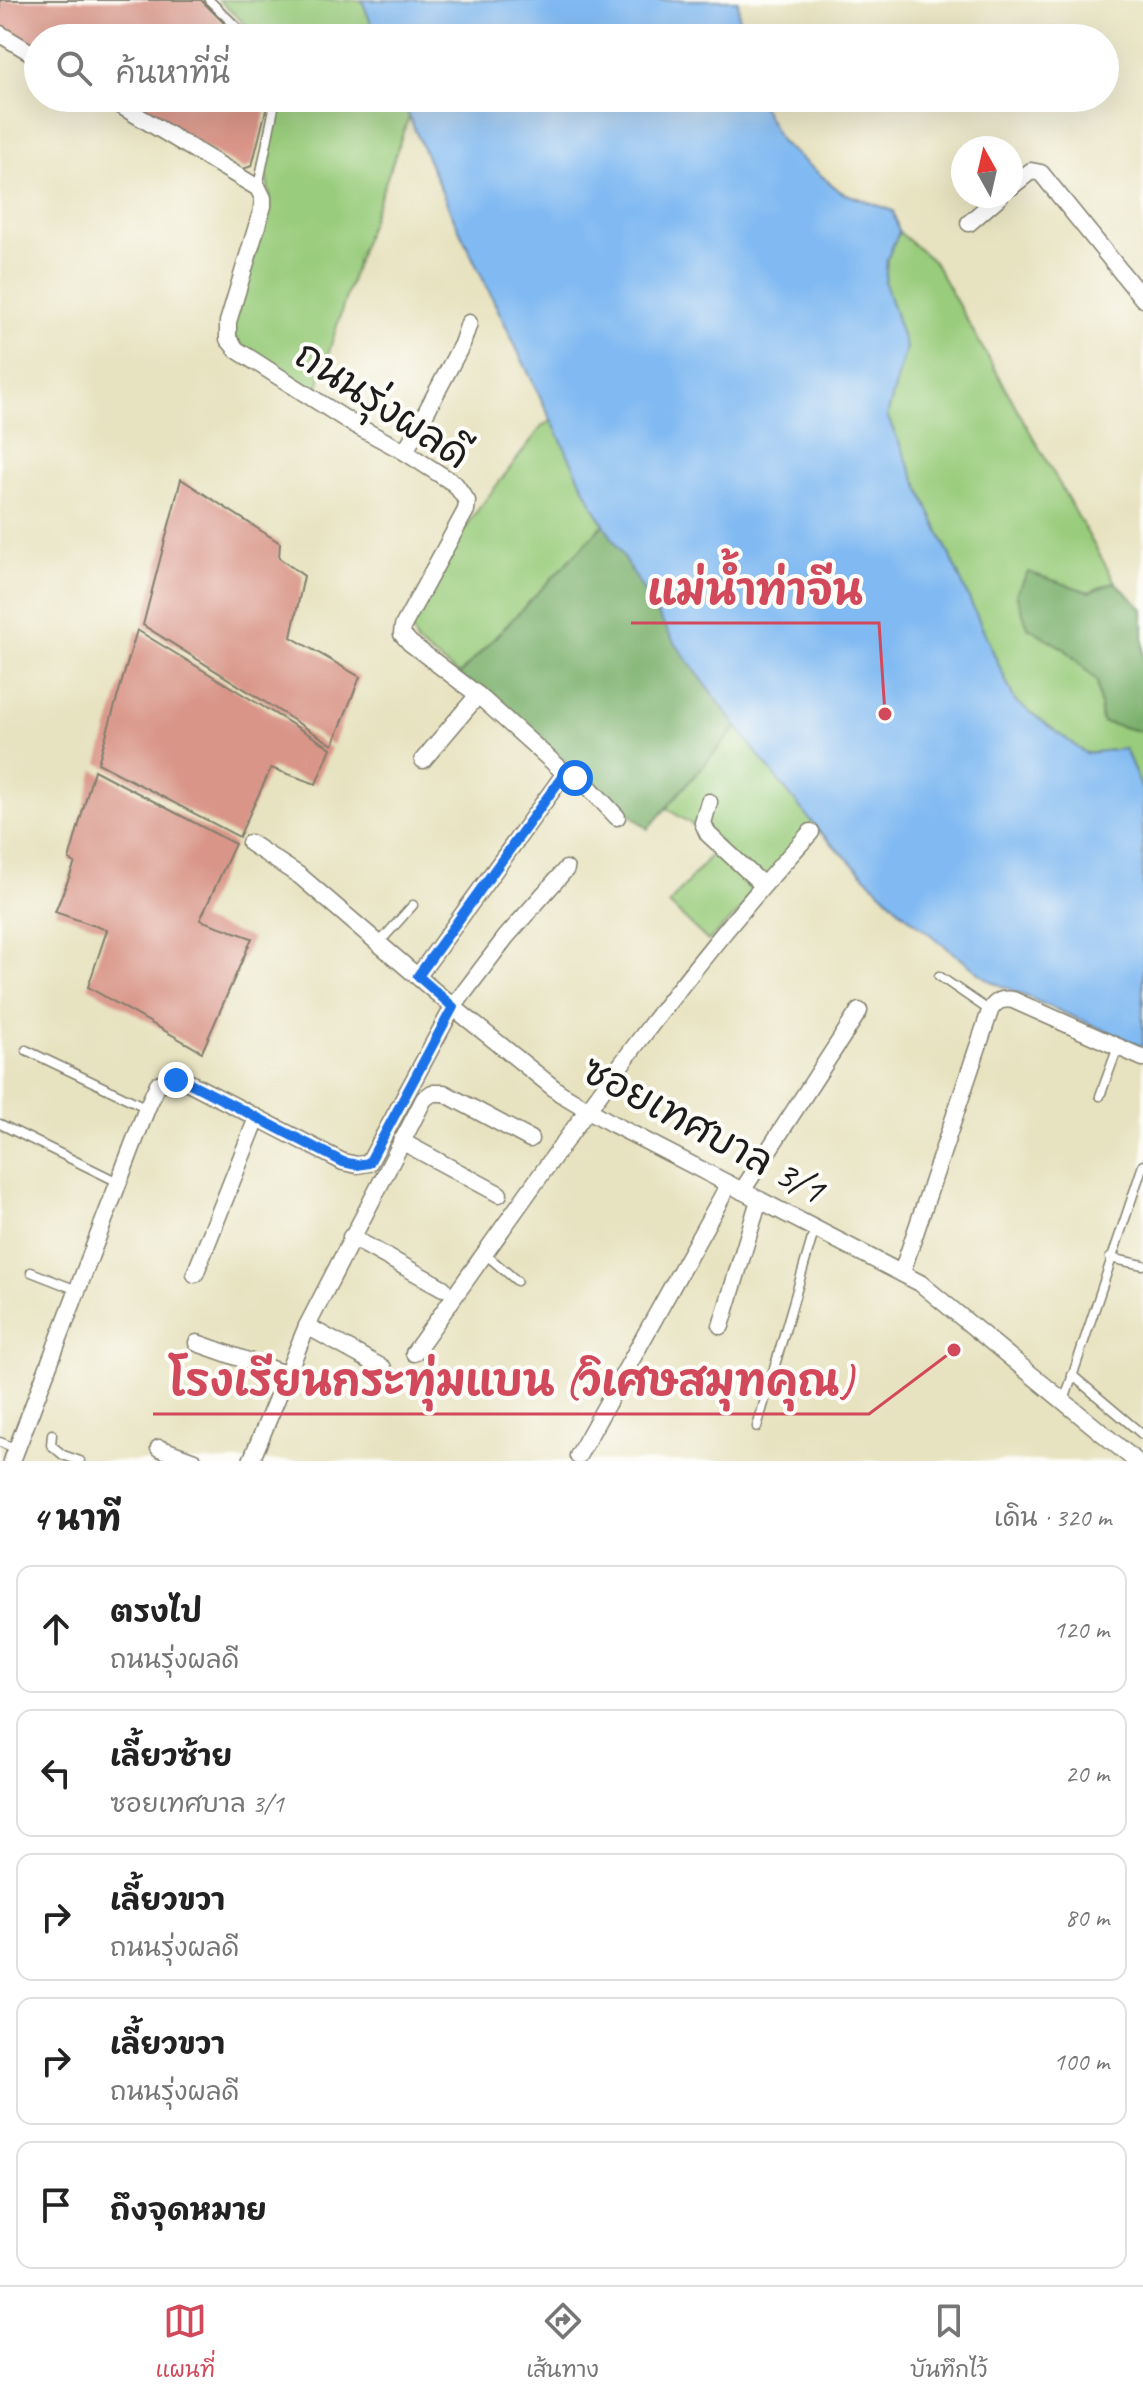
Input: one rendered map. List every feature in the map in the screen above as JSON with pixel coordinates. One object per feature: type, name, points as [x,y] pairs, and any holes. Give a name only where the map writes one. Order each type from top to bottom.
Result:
[{"type":"street","points":[[0,34],[24,49]]},
{"type":"street","points":[[131,112],[258,188]]},
{"type":"street","points":[[1023,177],[1031,171],[1041,173],[1143,299]]},
{"type":"street","name":"ถนนรุ่งผลดี","points":[[258,188],[263,206],[228,322],[228,339],[237,350],[459,488],[467,505],[403,626],[402,634],[478,695],[565,773],[587,785],[617,817]]},
{"type":"street","points":[[969,223],[986,208]]},
{"type":"street","points":[[405,452],[462,344],[469,323]]},
{"type":"street","points":[[423,760],[478,695]]},
{"type":"street","points":[[418,976],[565,773]]},
{"type":"street","points":[[709,802],[703,823],[708,834],[763,885]]},
{"type":"street","points":[[414,1353],[588,1110],[763,885],[811,832]]},
{"type":"street","name":"ซอยเทศบาล 3/1","points":[[250,843],[300,876],[453,1007],[560,1093],[920,1283],[1136,1461]]},
{"type":"street","points":[[9,1450],[77,1290],[158,1084],[176,1080],[188,1082],[343,1162],[357,1165],[369,1163],[453,1007],[506,937],[566,869]]},
{"type":"street","points":[[902,1272],[993,1005],[1004,998],[1013,1000],[1143,1058]]},
{"type":"street","points":[[578,1456],[735,1188],[859,1011]]},
{"type":"street","points":[[251,1461],[307,1326],[424,1099],[437,1091],[530,1139]]},
{"type":"street","points":[[195,1274],[257,1118]]},
{"type":"street","points":[[401,1141],[499,1194]]},
{"type":"street","points":[[721,1326],[759,1200]]},
{"type":"street","points":[[351,1237],[443,1288]]},
{"type":"street","points":[[307,1326],[383,1368]]},
{"type":"street","points":[[197,1343],[285,1374]]},
{"type":"street","points":[[159,1448],[194,1461]]},
{"type":"lane","points":[[209,0],[234,24]]},
{"type":"lane","points":[[258,188],[273,112]]},
{"type":"lane","points":[[379,943],[413,905]]},
{"type":"lane","points":[[939,976],[990,1011]]},
{"type":"lane","points":[[1100,1096],[1118,1047]]},
{"type":"lane","points":[[26,1050],[147,1108]]},
{"type":"lane","points":[[0,1124],[118,1182]]},
{"type":"lane","points":[[1064,1401],[1143,1165]]},
{"type":"lane","points":[[757,1427],[815,1227]]},
{"type":"lane","points":[[485,1254],[517,1281]]},
{"type":"lane","points":[[1110,1258],[1143,1265]]},
{"type":"lane","points":[[31,1272],[77,1290]]},
{"type":"lane","points":[[1072,1375],[1143,1435]]},
{"type":"lane","points":[[52,1434],[51,1445],[62,1458],[80,1461]]},
{"type":"green space","points":[[219,0],[362,0],[371,24],[245,24]]},
{"type":"green space","points":[[274,112],[407,112],[409,117],[360,252],[316,393],[239,348],[231,328],[270,197],[266,176],[259,171]]},
{"type":"green space","points":[[899,232],[934,262],[1115,582],[1089,592],[1029,573],[1028,627],[1066,650],[1097,681],[1102,722],[1143,732],[1143,792],[1125,749],[1085,753],[1015,701],[887,416],[906,348],[885,283],[887,259]]},
{"type":"green space","points":[[552,421],[604,524],[459,675],[417,643],[411,627],[437,574],[474,515],[543,425]]},
{"type":"green space","points":[[604,524],[673,640],[737,727],[648,829],[459,675]]},
{"type":"green space","points":[[1028,572],[1089,592],[1115,582],[1143,609],[1143,732],[1102,722],[1097,681],[1066,650],[1028,627],[1016,594]]},
{"type":"green space","points":[[737,727],[819,831],[780,874],[708,941],[669,904],[721,843],[666,808]]},
{"type":"water","points":[[362,0],[738,0],[739,24],[371,24]]},
{"type":"water","points":[[407,112],[765,112],[781,142],[841,192],[893,211],[899,232],[887,259],[885,283],[906,348],[887,416],[1015,701],[1085,753],[1125,749],[1143,792],[1143,1047],[988,980],[902,912],[819,831],[673,640],[592,504],[452,215]]},
{"type":"building","points":[[0,0],[201,0],[225,24],[24,24],[24,41],[0,26]]},
{"type":"building","points":[[145,112],[266,112],[252,166],[243,169]]},
{"type":"building","points":[[181,479],[280,543],[279,558],[304,576],[291,637],[360,677],[333,745],[143,625]]},
{"type":"building","points":[[137,630],[331,748],[316,784],[271,768],[239,837],[98,763]]},
{"type":"building","points":[[94,770],[235,844],[200,920],[252,938],[202,1052],[88,987],[107,930],[55,912],[75,863],[69,860]]},
{"type":"place","name":"แม่น้ำท่าจีน","points":[[885,714]]},
{"type":"place","name":"โรงเรียนกระทุ่มแบน (วิเศษสมุทคุณ)","points":[[954,1350]]},
{"type":"route","points":[[176,1080],[188,1082],[343,1162],[357,1165],[373,1160],[453,1007],[418,976],[565,773],[575,778]]}]
